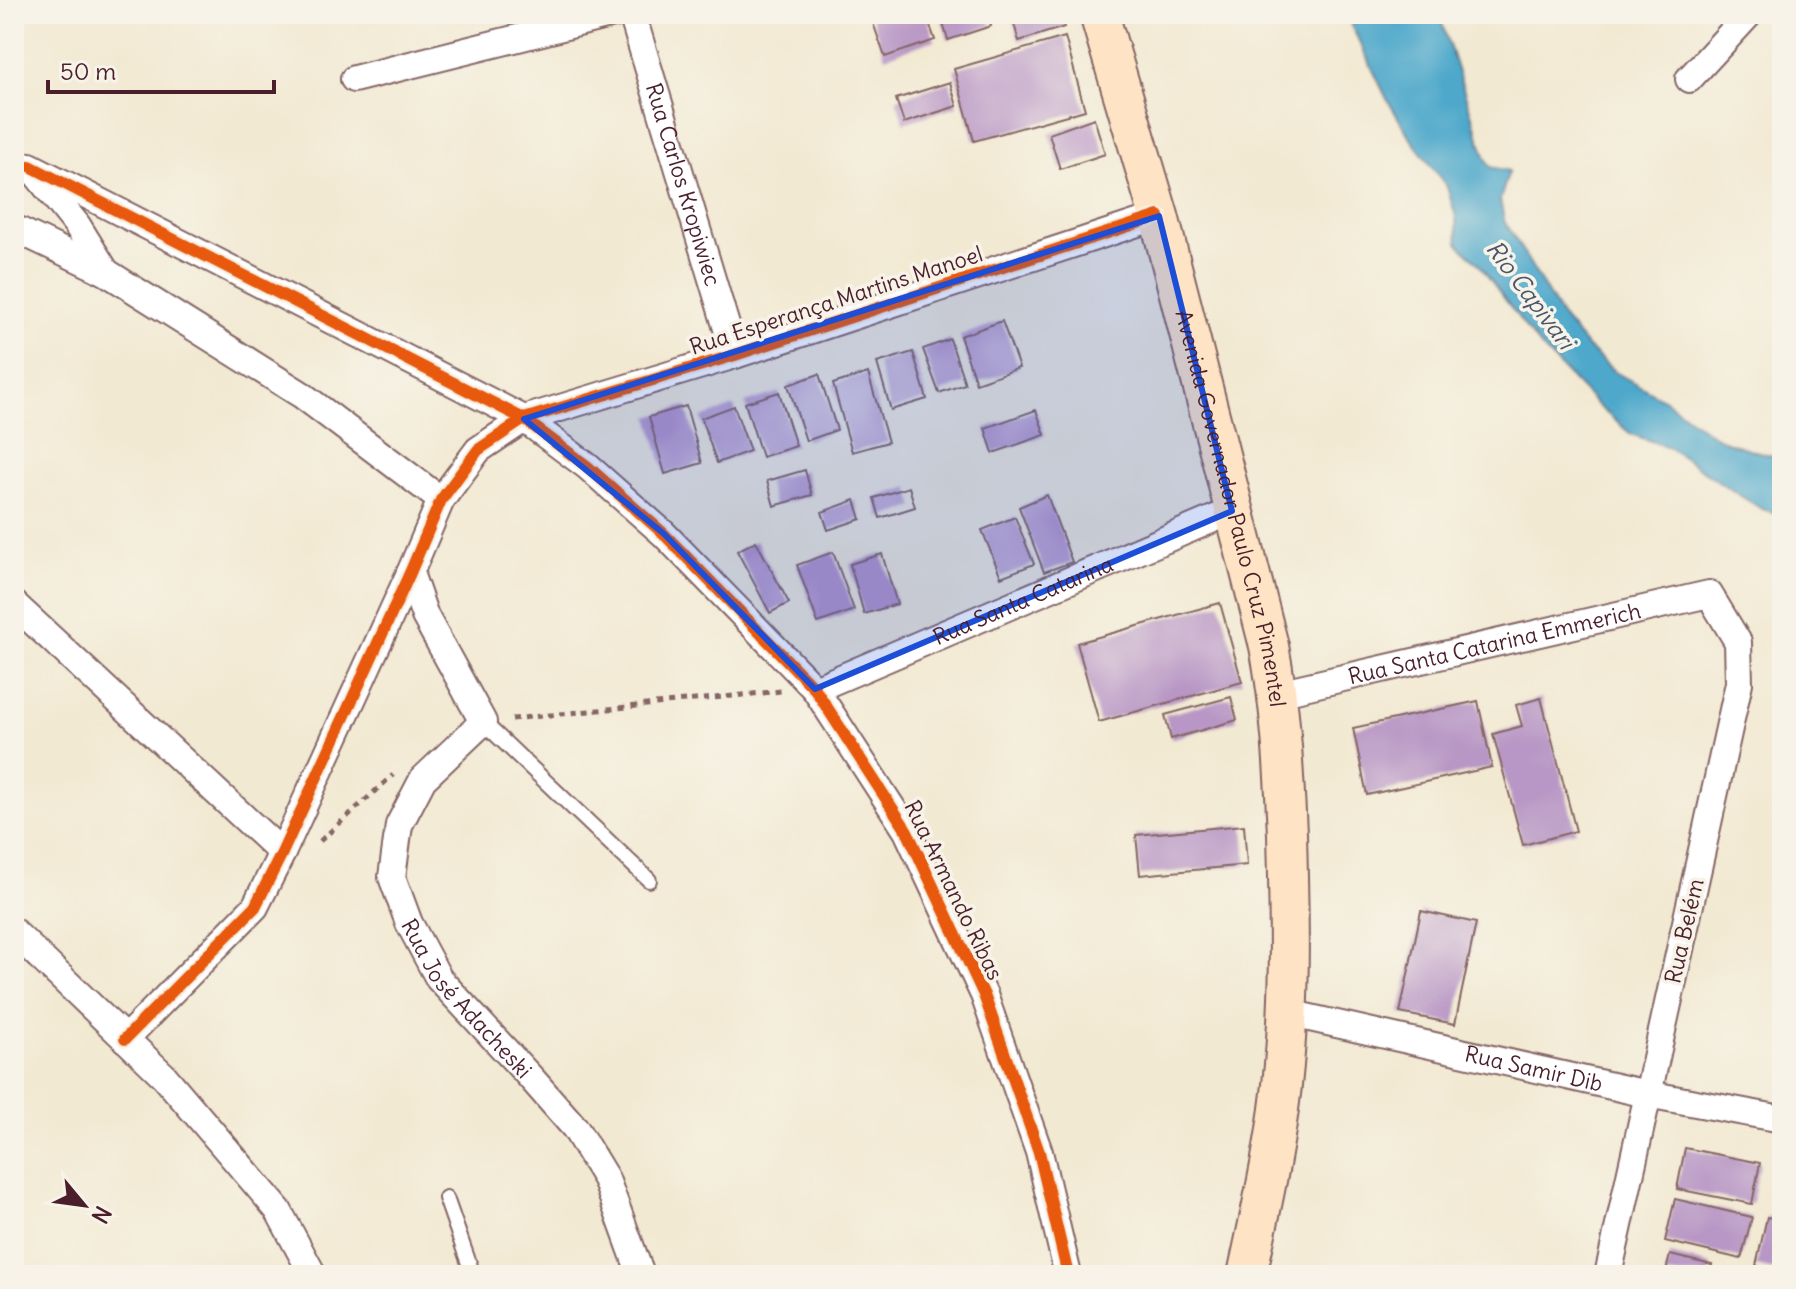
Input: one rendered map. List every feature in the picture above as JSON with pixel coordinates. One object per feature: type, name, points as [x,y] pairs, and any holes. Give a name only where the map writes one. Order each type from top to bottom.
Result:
[{"type":"street","points":[[354,79],[614,14]]},
{"type":"street","name":"Rua Carlos Kropiwiec","points":[[632,14],[735,355]]},
{"type":"street","name":"Avenida Governador Paulo Cruz Pimentel","points":[[1099,14],[1159,216],[1269,646],[1278,693],[1289,911],[1288,1013],[1269,1171],[1247,1275]]},
{"type":"street","points":[[1689,79],[1749,14]]},
{"type":"street","points":[[22,161],[77,225],[106,272]]},
{"type":"street","name":"Rua Armando Ribas","points":[[22,161],[524,419],[587,466],[664,534],[815,689],[907,831],[984,995],[1039,1152],[1068,1275]]},
{"type":"street","name":"Rua Esperança Martins Manoel","points":[[125,1039],[255,907],[441,500],[478,450],[524,419],[735,355],[1159,216]]},
{"type":"street","points":[[14,228],[106,272],[302,395],[441,500]]},
{"type":"street","name":"Rua Santa Catarina","points":[[815,689],[1232,511]]},
{"type":"street","points":[[410,573],[425,616],[483,722]]},
{"type":"street","name":"Rua Santa Catarina Emmerich","points":[[1278,693],[1709,594]]},
{"type":"street","name":"Rua Belém","points":[[1608,1275],[1739,683],[1738,642],[1709,594]]},
{"type":"street","points":[[14,604],[282,853]]},
{"type":"street","name":"Rua José Adacheski","points":[[483,722],[423,779],[399,825],[392,877],[409,923],[439,979],[575,1128],[606,1179],[641,1275]]},
{"type":"street","points":[[14,932],[164,1076],[278,1210],[313,1275]]},
{"type":"street","name":"Rua Samir Dib","points":[[1288,1013],[1647,1094],[1782,1119]]},
{"type":"lane","points":[[483,722],[649,880]]},
{"type":"lane","points":[[446,1198],[473,1275]]},
{"type":"highlighted area","points":[[1159,216],[1232,511],[815,689],[664,534],[524,419]]},
{"type":"water","name":"Rio Capivari","points":[[1346,14],[1439,14],[1485,156],[1490,167],[1509,171],[1500,200],[1504,220],[1561,316],[1587,347],[1615,372],[1665,400],[1726,442],[1782,459],[1782,515],[1762,509],[1668,447],[1631,434],[1596,404],[1538,344],[1478,263],[1458,243],[1456,217],[1447,187],[1411,139],[1387,99]]},
{"type":"building","points":[[881,14],[926,14],[935,40],[885,57],[871,17]]},
{"type":"building","points":[[940,14],[988,14],[991,26],[948,40]]},
{"type":"building","points":[[1011,14],[1060,14],[1064,27],[1019,41]]},
{"type":"building","points":[[1065,37],[1085,110],[974,141],[954,69]]},
{"type":"building","points":[[950,82],[957,106],[904,123],[896,99]]},
{"type":"building","points":[[1094,118],[1105,154],[1060,169],[1049,134]]},
{"type":"building","points":[[1002,321],[1019,368],[976,383],[960,336]]},
{"type":"building","points":[[950,339],[965,384],[939,393],[923,349]]},
{"type":"building","points":[[913,352],[927,399],[891,410],[877,363]]},
{"type":"building","points":[[868,373],[888,442],[852,452],[833,384]]},
{"type":"building","points":[[819,374],[837,430],[806,441],[788,385]]},
{"type":"building","points":[[779,392],[796,446],[762,457],[745,403]]},
{"type":"building","points":[[686,406],[702,463],[665,474],[649,417]]},
{"type":"building","points":[[734,406],[750,451],[717,463],[701,418]]},
{"type":"building","points":[[1036,410],[1045,435],[993,453],[985,428]]},
{"type":"building","points":[[805,470],[812,495],[774,506],[767,481]]},
{"type":"building","points":[[909,487],[915,507],[880,518],[874,498]]},
{"type":"building","points":[[1047,495],[1072,562],[1044,572],[1019,507]]},
{"type":"building","points":[[855,500],[861,519],[828,530],[822,512]]},
{"type":"building","points":[[1015,517],[1034,564],[1001,577],[982,530]]},
{"type":"building","points":[[756,541],[789,603],[770,613],[737,551]]},
{"type":"building","points":[[833,552],[854,610],[818,623],[797,565]]},
{"type":"building","points":[[882,554],[897,604],[864,614],[850,564]]},
{"type":"building","points":[[1220,603],[1242,682],[1099,722],[1077,643]]},
{"type":"building","points":[[1231,697],[1237,720],[1171,739],[1165,715]]},
{"type":"building","points":[[1541,698],[1576,831],[1523,845],[1493,734],[1522,726],[1516,705]]},
{"type":"building","points":[[1478,701],[1492,767],[1367,795],[1353,728]]},
{"type":"building","points":[[1244,825],[1247,865],[1140,875],[1136,835]]},
{"type":"building","points":[[1421,911],[1476,923],[1455,1024],[1400,1013]]},
{"type":"building","points":[[1685,1148],[1760,1163],[1752,1204],[1677,1189]]},
{"type":"building","points":[[1675,1199],[1752,1217],[1741,1259],[1665,1241]]},
{"type":"building","points":[[1767,1217],[1782,1220],[1782,1272],[1756,1266]]},
{"type":"building","points":[[1670,1255],[1712,1265],[1709,1275],[1665,1275]]},
{"type":"cycle path","points":[[30,166],[524,419],[587,466],[664,534],[815,689],[907,831],[984,995],[1039,1152],[1068,1275]]},
{"type":"cycle path","points":[[125,1039],[255,907],[441,500],[478,450],[524,419],[735,355],[1159,216]]}]
